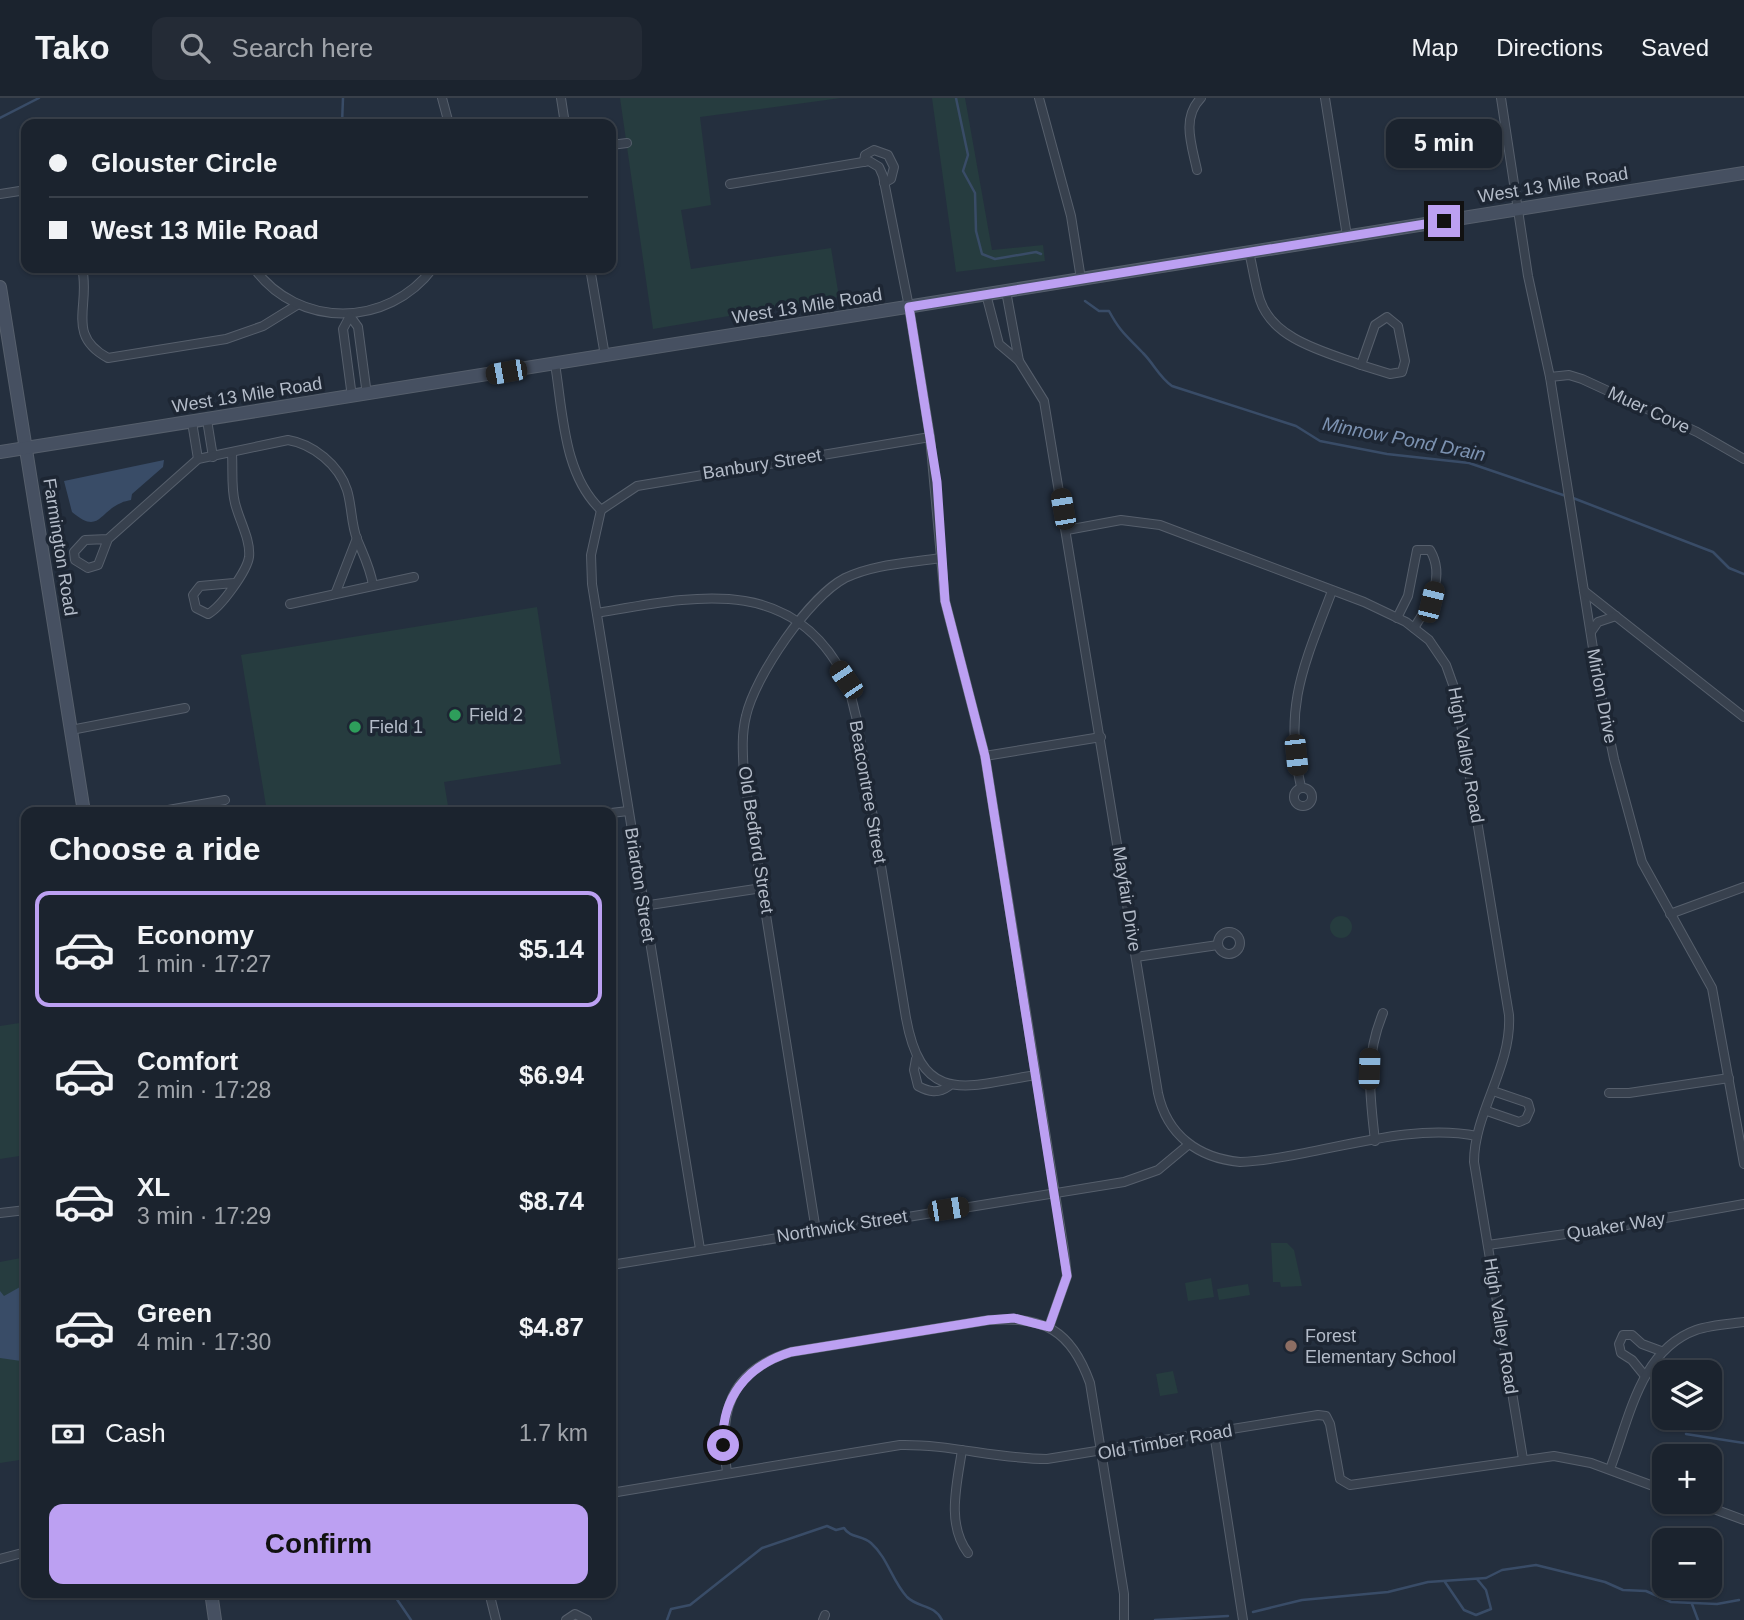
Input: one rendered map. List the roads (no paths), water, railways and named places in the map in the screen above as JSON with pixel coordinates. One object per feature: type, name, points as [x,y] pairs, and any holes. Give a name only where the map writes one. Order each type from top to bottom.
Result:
[{"type":"street","points":[[442,98],[448,119]]},
{"type":"street","points":[[561,98],[564,119]]},
{"type":"street","points":[[1039,98],[1071,216],[1081,279]]},
{"type":"street","points":[[1196,170],[1189,125],[1191,112],[1201,98]]},
{"type":"street","points":[[1325,98],[1347,236]]},
{"type":"street","name":"Mirlon Drive","points":[[1501,98],[1528,276],[1550,377],[1604,710],[1631,829],[1642,862],[1712,988],[1744,1164]]},
{"type":"street","points":[[616,144],[627,143]]},
{"type":"street","points":[[864,162],[865,155],[874,150],[888,155],[894,167],[891,179],[884,183]]},
{"type":"street","points":[[730,184],[864,162],[879,167],[884,183],[909,307],[937,482],[940,558],[948,612],[985,756],[1067,1276],[1049,1327]]},
{"type":"street","name":"West 13 Mile Road","points":[[0,452],[1744,173]]},
{"type":"street","points":[[0,194],[21,191]]},
{"type":"street","points":[[1249,252],[1260,300],[1270,320],[1307,345],[1361,365],[1390,374],[1402,372],[1405,362],[1394,321],[1387,317],[1375,325],[1361,365]]},
{"type":"street","points":[[83,273],[84,338],[92,350],[108,358],[226,340],[263,326],[297,306]]},
{"type":"street","points":[[258,273],[267,286],[297,306],[350,316],[409,294],[428,273]]},
{"type":"street","points":[[591,273],[605,356]]},
{"type":"street","name":"Farmington Road","points":[[0,288],[83,807]]},
{"type":"street","name":"Mayfair Drive","points":[[1006,291],[1019,361]]},
{"type":"street","name":"Mayfair Drive","points":[[986,294],[999,344],[1019,361],[1045,401],[1159,1100],[1169,1122],[1188,1145]]},
{"type":"street","points":[[350,316],[358,327],[367,395]]},
{"type":"street","points":[[350,316],[343,329],[352,397]]},
{"type":"street","points":[[555,363],[572,463],[582,488],[601,510]]},
{"type":"street","name":"Muer Cove","points":[[1550,377],[1569,375],[1581,379],[1697,432],[1744,459]]},
{"type":"street","points":[[207,419],[213,457]]},
{"type":"street","points":[[192,422],[198,459]]},
{"type":"street","name":"Banbury Street","points":[[601,510],[637,486],[930,437]]},
{"type":"street","points":[[108,539],[85,540],[74,552],[75,560],[88,568],[98,565],[108,539],[198,459],[232,454],[288,440],[310,446],[340,475],[347,489],[357,538],[370,567],[373,584]]},
{"type":"street","points":[[232,454],[234,500],[248,546],[249,559],[234,583],[217,609],[208,614],[196,608],[193,595],[200,586],[234,583]]},
{"type":"street","name":"Briarton Street","points":[[601,510],[591,555],[597,614],[700,1249]]},
{"type":"street","name":"High Valley Road","points":[[1067,530],[1121,520],[1160,525],[1397,618],[1414,628],[1433,646],[1449,671],[1456,693],[1467,755],[1509,1015],[1509,1041],[1478,1136],[1474,1163],[1523,1458]]},
{"type":"street","points":[[336,592],[357,538]]},
{"type":"street","points":[[1397,618],[1408,596],[1417,550],[1430,550],[1436,560],[1435,585],[1431,602],[1414,628]]},
{"type":"street","name":"Old Bedford Street","points":[[816,1231],[744,776],[742,742],[746,715],[772,658],[799,622],[832,586],[854,574],[940,558]]},
{"type":"street","points":[[290,604],[414,577]]},
{"type":"street","points":[[1301,788],[1294,735],[1294,701],[1332,591]]},
{"type":"street","points":[[1584,591],[1744,717]]},
{"type":"street","name":"Beacontree Street","points":[[597,614],[695,597],[725,597],[754,602],[799,622],[821,643],[846,680],[857,720],[906,1018],[916,1059],[914,1070],[918,1086],[928,1092],[938,1092],[949,1086],[967,1087],[1035,1075]]},
{"type":"street","points":[[1591,632],[1598,622],[1616,616]]},
{"type":"street","points":[[71,730],[185,708]]},
{"type":"street","points":[[985,756],[1101,737]]},
{"type":"street","points":[[185,807],[225,800]]},
{"type":"street","points":[[616,812],[628,811]]},
{"type":"street","points":[[1670,914],[1744,887]]},
{"type":"street","points":[[643,906],[762,888]]},
{"type":"street","points":[[1136,957],[1218,945]]},
{"type":"street","points":[[1376,1141],[1369,1086],[1370,1051],[1383,1013]]},
{"type":"street","points":[[916,1059],[930,1074],[949,1086]]},
{"type":"street","points":[[1609,1093],[1629,1093],[1729,1078]]},
{"type":"street","points":[[1487,1111],[1519,1122],[1526,1119],[1530,1110],[1528,1103],[1493,1091]]},
{"type":"street","points":[[1188,1145],[1213,1157],[1240,1162],[1424,1134],[1461,1133],[1478,1136]]},
{"type":"street","name":"Northwick Street","points":[[616,1264],[1146,1176],[1175,1159],[1188,1145]]},
{"type":"street","name":"Quaker Way","points":[[1488,1245],[1615,1227],[1744,1204]]},
{"type":"street","points":[[0,1213],[21,1211]]},
{"type":"street","points":[[727,1472],[723,1433],[729,1403],[745,1377],[768,1360],[791,1352],[989,1320],[1014,1318],[1049,1327],[1080,1356],[1090,1383],[1124,1594],[1124,1620]]},
{"type":"street","points":[[1610,1469],[1645,1376],[1661,1351],[1698,1329],[1744,1322]]},
{"type":"street","points":[[1645,1376],[1632,1360],[1620,1353],[1619,1344],[1623,1335],[1632,1335],[1642,1344],[1661,1351]]},
{"type":"street","name":"Old Timber Road","points":[[616,1492],[901,1445],[931,1444],[1023,1459],[1102,1453],[1326,1416],[1330,1424],[1339,1479],[1350,1485],[1523,1458],[1554,1456],[1610,1469],[1652,1485]]},
{"type":"street","points":[[1214,1433],[1243,1620]]},
{"type":"street","points":[[962,1450],[955,1515],[958,1540],[968,1553]]},
{"type":"street","points":[[1722,1512],[1744,1520]]},
{"type":"street","points":[[0,1559],[21,1553]]},
{"type":"street","points":[[212,1598],[215,1620]]},
{"type":"street","points":[[490,1598],[496,1620]]},
{"type":"street","points":[[566,1620],[575,1614],[587,1620]]},
{"type":"water","points":[[164,460],[163,467],[132,494],[131,500],[114,507],[98,520],[88,522],[72,512],[64,481]]},
{"type":"water","points":[[21,1287],[21,1361],[0,1358],[0,1291],[4,1296]]},
{"type":"waterway","name":"Minnow Pond Drain","points":[[0,118],[39,98]]},
{"type":"waterway","points":[[342,119],[343,98]]},
{"type":"waterway","name":"Minnow Pond Drain","points":[[956,98],[968,155],[963,171],[975,193],[976,231],[982,254],[995,259],[1036,252],[1041,254]]},
{"type":"waterway","name":"Minnow Pond Drain","points":[[1085,301],[1099,311],[1109,311],[1124,333],[1172,386],[1296,426],[1320,441],[1387,454],[1469,463],[1566,496]]},
{"type":"waterway","name":"Minnow Pond Drain","points":[[1573,498],[1713,552],[1729,568],[1744,574]]},
{"type":"waterway","points":[[1686,1434],[1744,1443]]},
{"type":"waterway","points":[[667,1620],[671,1609],[690,1605],[762,1548],[827,1526],[836,1530],[844,1528],[871,1543],[907,1597],[935,1611],[942,1620]]},
{"type":"waterway","points":[[1253,1612],[1302,1600],[1388,1592],[1428,1582],[1486,1578],[1502,1570],[1536,1565],[1605,1582],[1623,1590],[1646,1591],[1671,1602],[1717,1604],[1739,1600]]},
{"type":"waterway","points":[[1445,1582],[1464,1610],[1476,1615],[1491,1609],[1486,1590],[1477,1579]]},
{"type":"waterway","points":[[396,1598],[411,1620]]},
{"type":"waterway","points":[[1692,1604],[1698,1620]]},
{"type":"waterway","points":[[1155,1620],[1228,1616]]},
{"type":"place","name":"Field 2","points":[[455,715]]},
{"type":"place","name":"Field 1","points":[[355,727]]},
{"type":"place","name":"Forest Elementary School","points":[[1291,1346]]}]
